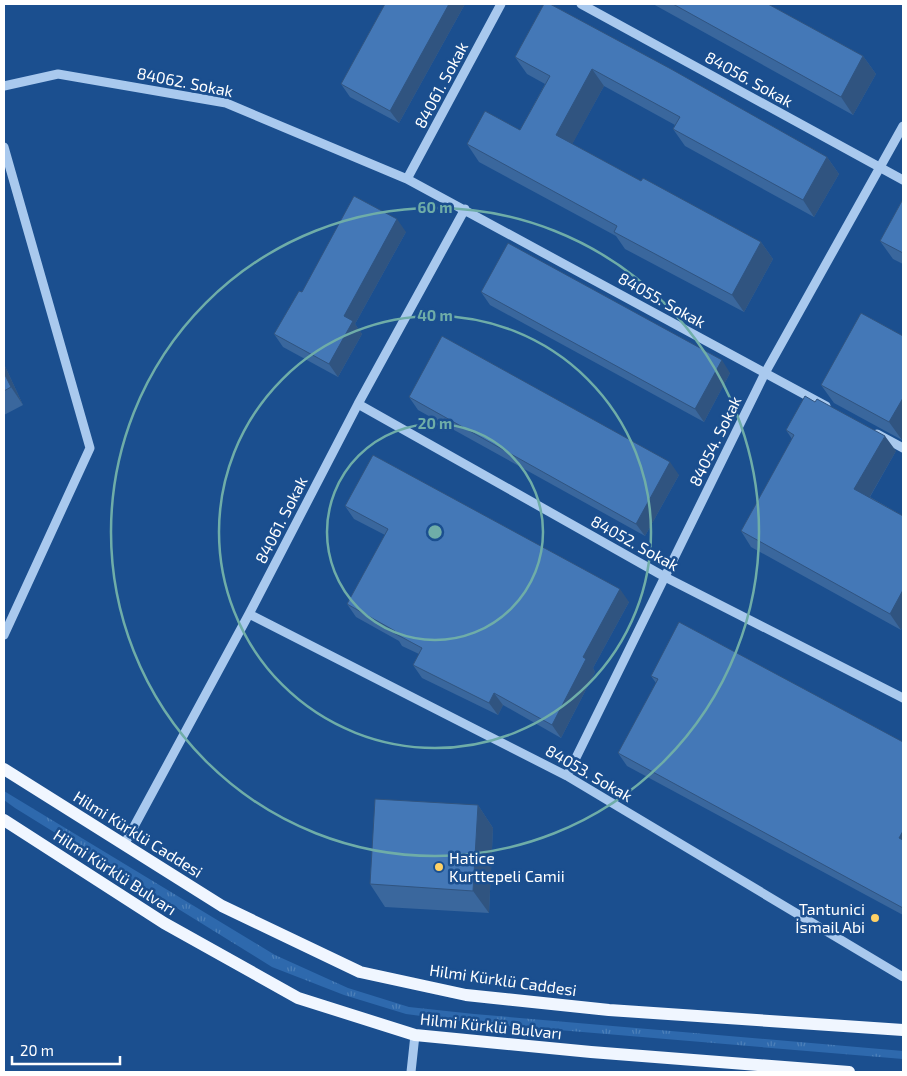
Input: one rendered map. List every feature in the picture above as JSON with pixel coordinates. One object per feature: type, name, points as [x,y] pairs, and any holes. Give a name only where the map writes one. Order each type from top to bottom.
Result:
[{"type":"main road","name":"Hilmi Kürklü Caddesi","points":[[4,769],[222,906],[360,972],[466,994],[609,1010],[903,1030]]},
{"type":"main road","name":"Hilmi Kürklü Bulvarı","points":[[4,820],[164,924],[298,998],[415,1035],[591,1052],[849,1072]]},
{"type":"street","name":"84061. Sokak","points":[[407,180],[501,4]]},
{"type":"street","name":"84056. Sokak","points":[[581,4],[903,180]]},
{"type":"street","name":"84062. Sokak","points":[[4,86],[58,74],[226,103],[407,180]]},
{"type":"street","name":"84054. Sokak","points":[[567,776],[765,374],[903,126]]},
{"type":"street","points":[[4,147],[90,448],[4,635]]},
{"type":"street","name":"84055. Sokak","points":[[407,180],[465,209],[834,410]]},
{"type":"street","name":"84061. Sokak","points":[[124,845],[249,614],[358,404],[465,209]]},
{"type":"street","name":"84052. Sokak","points":[[358,404],[665,577],[903,698]]},
{"type":"street","points":[[869,429],[903,448]]},
{"type":"street","name":"84053. Sokak","points":[[249,614],[567,776],[903,977]]},
{"type":"street","points":[[411,1072],[415,1035]]},
{"type":"green space","points":[[4,791],[275,955],[348,988],[409,1007],[903,1051],[903,1059],[474,1023],[406,1014],[344,995],[272,967],[15,808],[4,800]]},
{"type":"building","points":[[385,4],[449,4],[390,111],[341,84]]},
{"type":"building","points":[[544,4],[550,4],[671,69],[827,157],[803,200],[673,129],[680,117],[592,69],[556,135],[641,181],[643,178],[761,242],[732,295],[614,232],[617,226],[467,144],[485,111],[520,130],[550,76],[515,57]]},
{"type":"building","points":[[673,4],[768,4],[863,56],[841,97]]},
{"type":"building","points":[[354,196],[397,219],[344,316],[353,321],[329,364],[274,334],[299,291],[302,292]]},
{"type":"building","points":[[903,199],[903,253],[880,241]]},
{"type":"building","points":[[508,243],[722,360],[695,409],[481,292]]},
{"type":"building","points":[[861,313],[903,336],[903,398],[889,422],[821,385]]},
{"type":"building","points":[[442,336],[670,462],[636,524],[409,397]]},
{"type":"building","points":[[4,373],[11,387],[4,391]]},
{"type":"building","points":[[805,396],[815,402],[817,399],[885,436],[854,489],[903,516],[903,590],[890,614],[741,531],[794,435],[786,430]]},
{"type":"building","points":[[373,455],[620,589],[583,657],[586,659],[552,725],[494,693],[489,703],[413,665],[422,648],[347,604],[388,529],[345,506]]},
{"type":"building","points":[[679,622],[903,742],[903,831],[899,838],[903,840],[903,908],[618,753],[658,679],[651,676]]},
{"type":"building","name":"Hatice Kurttepeli Camii","points":[[375,799],[478,805],[473,891],[370,884]]},
{"type":"place","name":"Hatice Kurttepeli Camii","points":[[439,867]]},
{"type":"place","name":"Tantunici İsmail Abi","points":[[875,918]]}]
